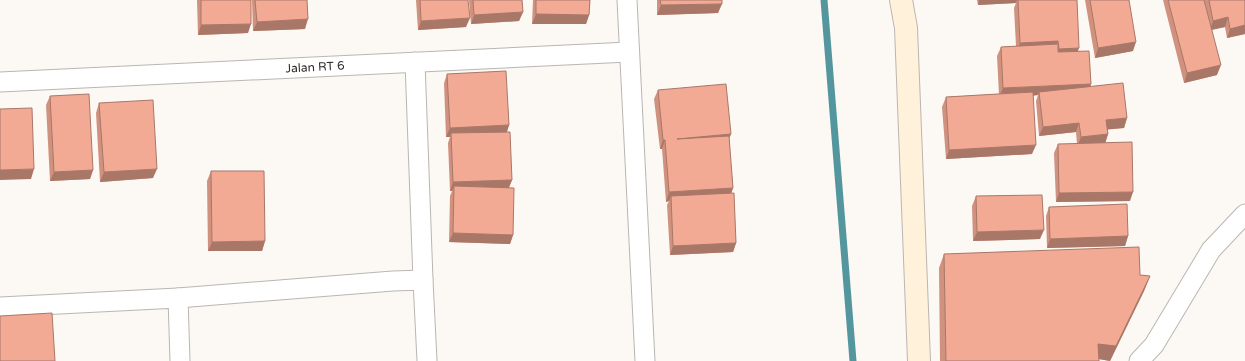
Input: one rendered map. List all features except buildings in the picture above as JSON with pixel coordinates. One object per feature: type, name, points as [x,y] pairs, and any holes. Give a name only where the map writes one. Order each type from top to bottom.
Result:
[{"type":"street","points":[[627,0],[645,361]]},
{"type":"street","points":[[901,0],[906,28],[919,361]]},
{"type":"street","name":"Jalan RT 6","points":[[0,82],[629,52]]},
{"type":"street","points":[[415,62],[427,361]]},
{"type":"street","points":[[1139,361],[1154,345],[1211,250],[1245,214]]},
{"type":"street","points":[[0,307],[178,298],[393,281],[423,280]]},
{"type":"street","points":[[178,298],[180,361]]},
{"type":"waterway","points":[[824,0],[853,361]]}]
